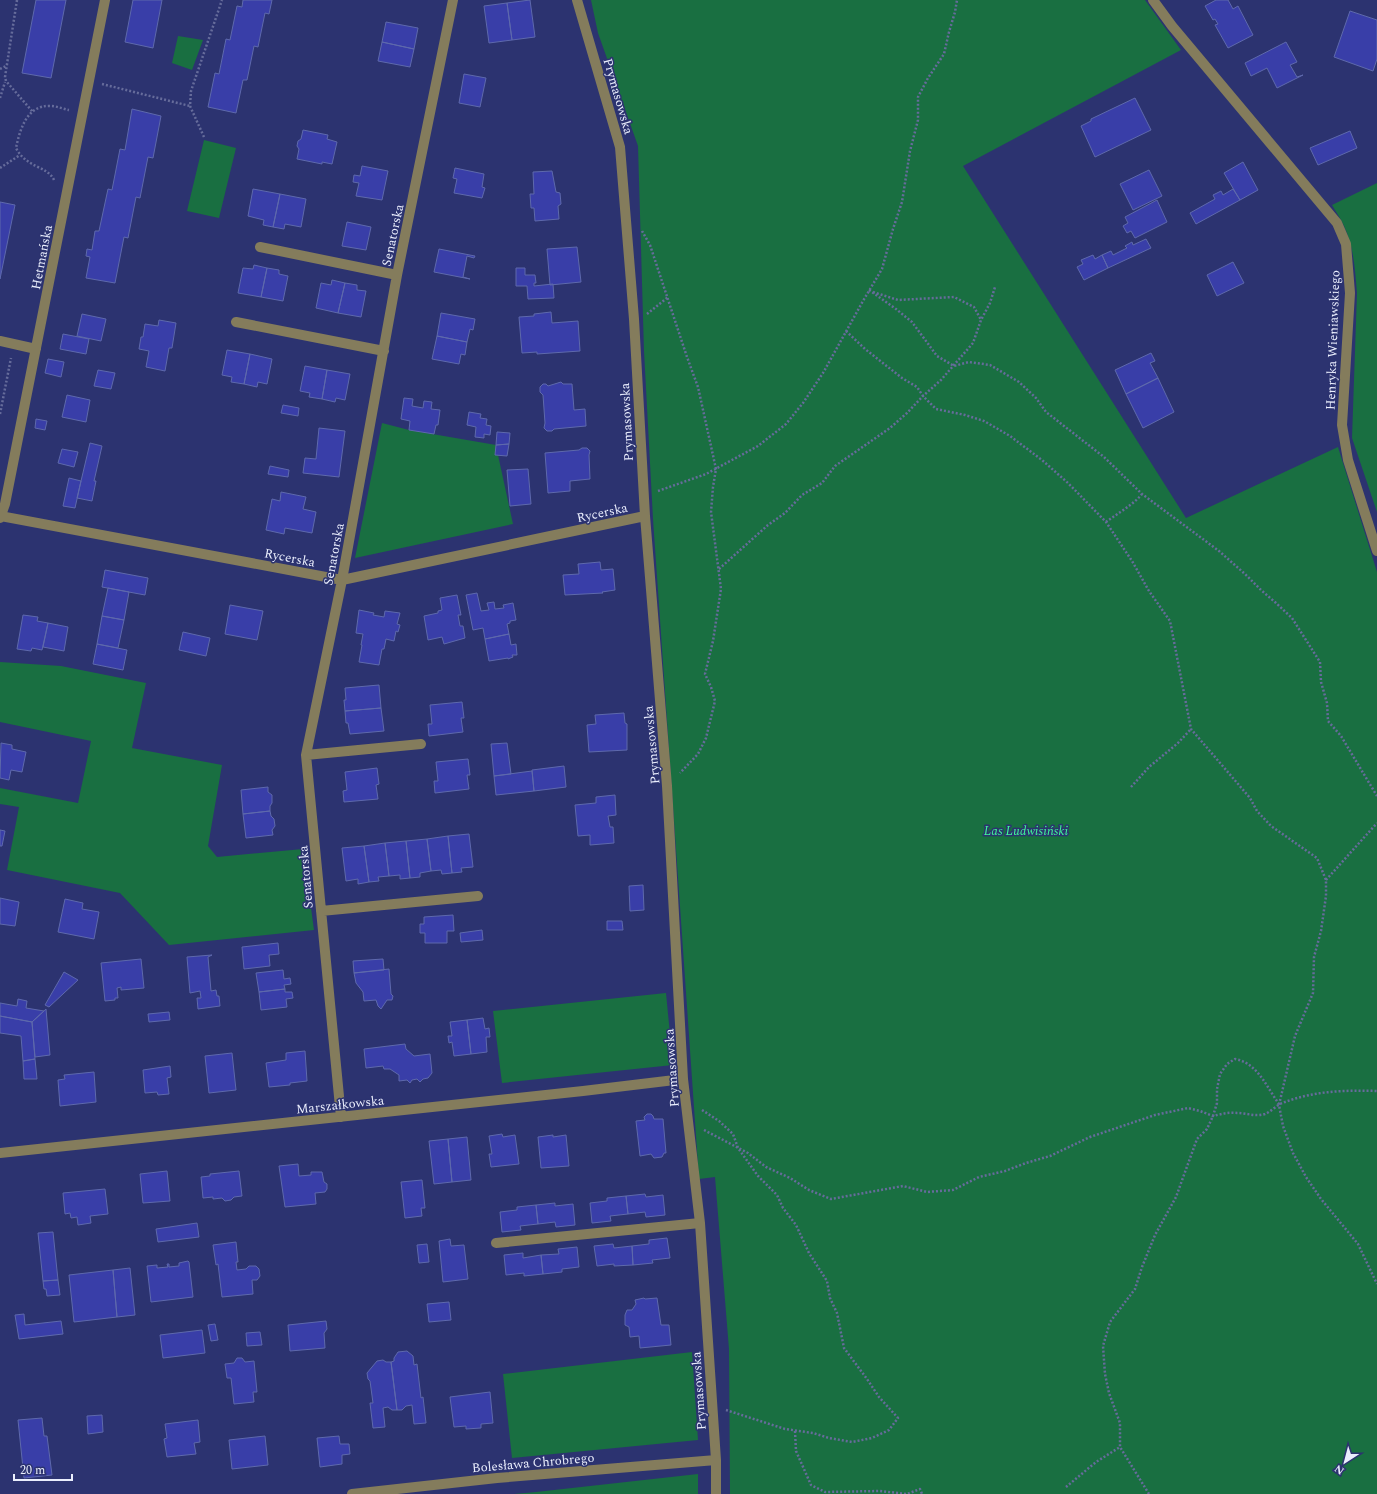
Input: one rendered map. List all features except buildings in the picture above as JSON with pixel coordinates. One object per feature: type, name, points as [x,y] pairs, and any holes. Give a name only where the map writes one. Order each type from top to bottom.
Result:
[{"type":"street","name":"Hetmańska","points":[[0,516],[5,504],[104,0]]},
{"type":"street","name":"Senatorska","points":[[341,1116],[306,755],[342,580],[397,275],[453,0]]},
{"type":"street","name":"Prymasowska","points":[[577,0],[620,147],[634,319],[643,496],[667,786],[684,1079],[700,1224],[716,1460],[716,1494]]},
{"type":"street","name":"Henryka Wieniawskiego","points":[[1153,0],[1177,32],[1337,223],[1346,244],[1350,293],[1342,425],[1348,460],[1377,551]]},
{"type":"street","points":[[260,247],[397,275]]},
{"type":"street","points":[[236,322],[384,351]]},
{"type":"street","points":[[0,341],[36,349]]},
{"type":"street","name":"Rycerska","points":[[0,516],[342,580],[645,516]]},
{"type":"street","points":[[306,755],[420,744]]},
{"type":"street","points":[[321,911],[478,896]]},
{"type":"street","name":"Marszałkowska","points":[[0,1153],[684,1079]]},
{"type":"street","points":[[496,1243],[700,1224]]},
{"type":"street","name":"Bolesława Chrobrego","points":[[352,1494],[497,1478],[716,1460]]},
{"type":"path","points":[[0,98],[6,81],[6,66],[17,0]]},
{"type":"path","points":[[204,137],[190,106],[191,91],[222,2],[219,0]]},
{"type":"path","points":[[643,496],[716,469],[758,446],[786,424],[803,403],[823,373],[882,269],[902,202],[910,152],[918,120],[918,98],[928,78],[944,54],[957,0]]},
{"type":"path","points":[[0,69],[6,66]]},
{"type":"path","points":[[6,81],[32,111],[25,120],[19,134],[16,148],[26,162],[49,174],[55,183]]},
{"type":"path","points":[[99,84],[190,106]]},
{"type":"path","points":[[0,168],[20,155]]},
{"type":"path","points":[[639,225],[650,245],[698,387],[716,469],[712,487],[711,512],[721,589],[705,674],[711,687],[714,701],[706,738],[698,754],[667,786]]},
{"type":"path","points":[[719,570],[768,525],[785,513],[802,494],[822,483],[835,466],[890,428],[941,380],[973,342],[981,320],[990,304],[995,287]]},
{"type":"path","points":[[869,290],[898,300],[954,297],[974,307],[981,320]]},
{"type":"path","points":[[869,290],[912,322],[937,356],[954,366],[969,362],[990,365],[1020,382],[1036,398],[1046,412],[1104,457],[1142,494],[1219,551],[1276,602],[1292,618],[1320,662],[1321,682],[1327,703],[1328,721],[1341,736],[1377,796]]},
{"type":"path","points":[[634,319],[647,314],[668,297]]},
{"type":"path","points":[[846,331],[865,349],[902,378],[917,387],[923,396],[936,409],[965,415],[984,421],[1010,436],[1052,469],[1088,502],[1106,522],[1132,560],[1149,591],[1170,621],[1192,729],[1250,798],[1257,811],[1271,826],[1317,858],[1326,880],[1326,896],[1321,931],[1314,957],[1313,992],[1295,1036],[1279,1104],[1283,1126],[1293,1153],[1306,1176],[1322,1199],[1358,1244],[1377,1284]]},
{"type":"path","points":[[0,414],[14,344]]},
{"type":"path","points":[[1106,522],[1121,510],[1136,502],[1142,494]]},
{"type":"path","points":[[1131,787],[1149,768],[1192,729]]},
{"type":"path","points":[[1326,880],[1377,823]]},
{"type":"path","points":[[1149,1494],[1120,1447],[1120,1423],[1109,1393],[1105,1374],[1103,1346],[1110,1322],[1134,1289],[1153,1242],[1176,1197],[1197,1139],[1207,1129],[1213,1116],[1217,1103],[1217,1088],[1220,1074],[1227,1064],[1235,1059],[1241,1060],[1252,1066],[1263,1078],[1268,1090],[1279,1104]]},
{"type":"path","points":[[688,1124],[710,1133],[748,1153],[766,1167],[790,1178],[809,1190],[831,1199],[903,1186],[927,1192],[953,1190],[979,1177],[1005,1171],[1050,1156],[1090,1137],[1155,1115],[1188,1108],[1200,1110],[1213,1116],[1222,1113],[1265,1114],[1279,1104],[1312,1094],[1346,1090],[1377,1091]]},
{"type":"path","points":[[686,1104],[707,1112],[733,1134],[738,1148],[758,1176],[777,1195],[783,1208],[796,1225],[809,1253],[827,1281],[830,1298],[837,1313],[844,1348],[879,1397],[898,1418],[889,1430],[872,1438],[852,1442],[785,1429],[712,1406]]},
{"type":"path","points":[[795,1430],[796,1451],[811,1485],[825,1492],[880,1491],[907,1494],[920,1489],[922,1494]]},
{"type":"path","points":[[1066,1487],[1096,1462],[1120,1447]]},
{"type":"green space","name":"Las Ludwisiński","points":[[591,0],[1145,0],[1181,50],[963,166],[1186,518],[1338,447],[1377,572],[1377,1494],[730,1494],[729,1349],[715,1177],[699,1179],[653,519],[644,351],[638,146],[598,33]]},
{"type":"green space","points":[[178,36],[203,40],[192,70],[172,63]]},
{"type":"green space","points":[[204,140],[236,148],[219,218],[187,211]]},
{"type":"green space","points":[[1377,183],[1377,512],[1352,438],[1357,293],[1354,259],[1350,242],[1343,223],[1332,205]]},
{"type":"green space","points":[[382,423],[409,430],[496,445],[495,455],[498,455],[513,524],[355,558]]},
{"type":"green space","points":[[0,662],[61,666],[146,683],[132,748],[222,765],[208,846],[217,857],[303,849],[314,930],[169,945],[120,893],[7,870],[19,807],[0,804],[0,788],[78,803],[91,741],[0,722]]},
{"type":"green space","points":[[666,993],[673,1065],[502,1083],[493,1011]]},
{"type":"green space","points":[[692,1352],[698,1440],[512,1458],[503,1374]]},
{"type":"green space","points":[[698,1474],[698,1494],[514,1494],[536,1492]]}]
